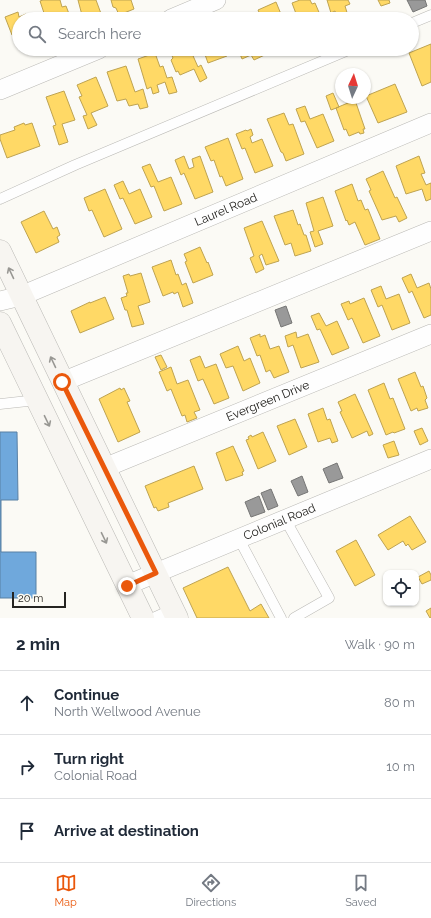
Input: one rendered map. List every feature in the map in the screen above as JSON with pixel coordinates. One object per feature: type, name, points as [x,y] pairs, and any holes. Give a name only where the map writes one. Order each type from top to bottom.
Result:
[{"type":"main road","points":[[0,251],[175,614]]},
{"type":"main road","points":[[0,322],[143,618]]},
{"type":"street","points":[[188,12],[216,0]]},
{"type":"street","points":[[0,90],[82,56]]},
{"type":"street","name":"Laurel Road","points":[[0,301],[22,296],[431,123]]},
{"type":"street","points":[[62,382],[431,231]]},
{"type":"street","name":"Evergreen Drive","points":[[104,468],[431,334]]},
{"type":"street","name":"Colonial Road","points":[[127,586],[431,459]]},
{"type":"lane","points":[[419,20],[431,16]]},
{"type":"lane","points":[[0,199],[75,165],[334,56]]},
{"type":"lane","points":[[0,404],[37,400]]},
{"type":"lane","points":[[286,519],[329,598],[294,618]]},
{"type":"lane","points":[[239,539],[281,618]]},
{"type":"lane","points":[[153,618],[175,614]]},
{"type":"building: Homes","points":[[60,0],[62,7],[66,6],[68,12],[44,12],[40,1]]},
{"type":"building: Homes","points":[[78,0],[96,0],[100,12],[81,12]]},
{"type":"building: Homes","points":[[111,0],[131,0],[134,9],[126,12],[118,12],[116,8],[113,7]]},
{"type":"building: Homes","points":[[300,0],[310,0],[312,4],[315,3],[319,12],[295,12],[292,3]]},
{"type":"building: Homes","points":[[327,0],[348,0],[350,4],[345,6],[347,12],[331,12]]},
{"type":"building: Homes","points":[[378,0],[389,0],[390,3],[381,6]]},
{"type":"building: Homes","points":[[276,2],[280,12],[259,12],[258,10]]},
{"type":"building: Homes","points":[[12,14],[12,35],[5,17]]},
{"type":"building: Homes","points":[[431,44],[431,82],[422,86],[410,56],[419,56],[419,49]]},
{"type":"building: Homes","points":[[146,56],[156,56],[160,67],[163,66],[167,78],[172,77],[177,92],[169,94],[165,82],[157,85],[159,92],[153,94],[151,87],[147,89],[138,59]]},
{"type":"building: Homes","points":[[172,56],[193,56],[198,67],[201,65],[207,78],[200,82],[194,69],[180,75],[178,71],[176,72],[171,60],[173,58]]},
{"type":"building: Homes","points":[[206,56],[227,56],[208,63]]},
{"type":"building: Homes","points":[[241,56],[249,56],[242,59]]},
{"type":"building: Homes","points":[[252,56],[263,56],[254,60]]},
{"type":"building: Homes","points":[[126,66],[135,92],[143,89],[148,107],[140,109],[138,104],[129,106],[126,99],[117,101],[107,72]]},
{"type":"building: Homes","points":[[96,77],[108,106],[91,113],[97,125],[88,129],[83,116],[87,115],[79,97],[82,96],[77,85]]},
{"type":"building: Homes","points":[[395,84],[407,112],[378,123],[370,104],[371,104],[371,94]]},
{"type":"building: Homes","points":[[64,91],[75,120],[62,124],[68,142],[59,145],[53,126],[56,125],[46,97]]},
{"type":"building: Homes","points":[[333,93],[335,104],[338,104],[339,107],[331,110],[326,96]]},
{"type":"building: Homes","points":[[346,104],[356,104],[365,129],[363,129],[364,133],[360,134],[359,132],[349,136],[346,129],[344,130],[336,108]]},
{"type":"building: Homes","points":[[305,106],[310,119],[323,114],[334,141],[317,148],[305,121],[301,122],[296,109]]},
{"type":"building: Homes","points":[[284,113],[289,125],[293,124],[304,154],[286,161],[267,119]]},
{"type":"building: Homes","points":[[24,123],[25,125],[32,123],[40,146],[7,158],[0,135],[15,130],[14,127]]},
{"type":"building: Homes","points":[[251,129],[253,135],[250,137],[252,143],[262,139],[273,166],[255,173],[245,148],[242,149],[236,134]]},
{"type":"building: Homes","points":[[228,138],[243,179],[226,186],[222,176],[220,177],[214,160],[211,161],[205,147]]},
{"type":"building: Homes","points":[[184,156],[189,169],[194,167],[192,159],[200,156],[213,192],[195,199],[184,173],[181,175],[175,160]]},
{"type":"building: Homes","points":[[419,156],[425,173],[421,174],[426,185],[431,183],[431,199],[426,201],[422,189],[406,194],[396,166]]},
{"type":"building: Homes","points":[[150,164],[158,182],[171,177],[182,204],[164,211],[154,186],[151,187],[142,167]]},
{"type":"building: Homes","points":[[383,171],[395,198],[397,197],[407,218],[399,222],[396,216],[382,220],[369,191],[371,190],[366,179]]},
{"type":"building: Homes","points":[[123,181],[129,194],[140,189],[152,217],[135,224],[123,198],[120,199],[114,185]]},
{"type":"building: Homes","points":[[352,184],[358,201],[361,200],[365,210],[368,209],[380,239],[365,245],[355,222],[349,225],[347,220],[346,221],[335,191]]},
{"type":"building: Homes","points":[[105,189],[122,229],[104,237],[92,210],[89,211],[84,198]]},
{"type":"building: Homes","points":[[323,197],[333,226],[318,231],[323,244],[315,247],[310,232],[314,231],[306,203]]},
{"type":"building: Homes","points":[[293,210],[298,225],[300,224],[304,235],[306,235],[311,251],[295,256],[291,243],[285,245],[274,216]]},
{"type":"building: Homes","points":[[44,211],[53,229],[57,227],[60,235],[57,237],[59,242],[36,253],[21,222]]},
{"type":"building: Homes","points":[[262,221],[279,261],[266,265],[262,254],[259,256],[264,269],[256,273],[250,258],[254,256],[244,228]]},
{"type":"building: Homes","points":[[200,247],[213,275],[193,283],[185,262],[187,261],[184,254]]},
{"type":"building: Homes","points":[[171,260],[176,275],[178,274],[182,285],[186,283],[193,303],[183,307],[178,292],[174,294],[173,292],[163,296],[152,267]]},
{"type":"building: Homes","points":[[141,273],[150,302],[138,306],[144,324],[132,327],[127,310],[125,310],[121,298],[127,296],[126,293],[128,293],[123,276]]},
{"type":"building: Homes","points":[[411,274],[417,288],[429,283],[431,289],[431,315],[424,318],[412,291],[409,293],[402,278]]},
{"type":"building: Homes","points":[[381,286],[386,299],[399,294],[410,323],[392,330],[382,305],[378,307],[371,290]]},
{"type":"building: Homes","points":[[105,297],[114,319],[80,333],[71,311]]},
{"type":"building: Homes","points":[[364,298],[380,336],[363,343],[352,318],[348,320],[341,304],[349,301],[350,304]]},
{"type":"building: Homes","points":[[319,313],[326,326],[337,321],[349,348],[332,355],[320,329],[317,330],[311,316]]},
{"type":"building: Homes","points":[[296,332],[297,338],[308,334],[319,362],[301,368],[293,345],[288,347],[285,336]]},
{"type":"building: Homes","points":[[260,334],[260,337],[265,335],[270,349],[279,346],[289,372],[274,378],[270,370],[266,372],[260,355],[257,356],[250,338]]},
{"type":"building: Homes","points":[[238,346],[244,361],[250,358],[260,383],[243,391],[233,366],[226,368],[220,354]]},
{"type":"building: Homes","points":[[161,355],[167,367],[161,370],[155,357]]},
{"type":"building: Homes","points":[[200,356],[205,368],[216,364],[229,398],[214,404],[203,379],[198,381],[190,360]]},
{"type":"building: Homes","points":[[171,367],[177,384],[188,380],[200,410],[194,412],[197,418],[187,422],[185,415],[182,416],[171,389],[167,391],[159,372]]},
{"type":"building: Homes","points":[[415,372],[421,387],[423,386],[427,398],[425,400],[428,408],[418,411],[417,408],[411,411],[398,379]]},
{"type":"building: Homes","points":[[384,383],[390,399],[393,398],[405,429],[386,435],[368,390]]},
{"type":"building: Homes","points":[[120,388],[121,390],[124,388],[130,401],[127,402],[140,432],[118,442],[99,399]]},
{"type":"building: Homes","points":[[355,394],[373,434],[369,436],[367,431],[352,438],[340,412],[342,411],[338,402]]},
{"type":"building: Homes","points":[[323,408],[327,420],[330,419],[338,441],[332,443],[330,438],[318,442],[308,414]]},
{"type":"building: Homes","points":[[295,419],[307,447],[289,455],[277,426]]},
{"type":"building: Homes","points":[[422,428],[428,441],[420,445],[414,431]]},
{"type":"building: Homes","points":[[263,432],[276,461],[258,469],[246,440],[249,439],[248,437],[251,435],[252,437]]},
{"type":"building: Homes","points":[[394,441],[399,455],[388,458],[383,445]]},
{"type":"building: Homes","points":[[233,446],[244,471],[242,472],[243,475],[226,481],[216,453]]},
{"type":"building: Homes","points":[[194,466],[203,489],[168,503],[169,507],[158,511],[156,507],[154,508],[145,486]]},
{"type":"building: Homes","points":[[410,516],[426,542],[412,550],[408,544],[406,546],[403,541],[388,550],[378,535]]},
{"type":"building: Homes","points":[[356,540],[375,575],[355,586],[336,551]]},
{"type":"building: Homes","points":[[228,567],[250,611],[261,604],[269,618],[197,618],[183,588]]},
{"type":"building: Homes","points":[[429,571],[431,580],[422,584],[419,576]]},
{"type":"building: Homes","points":[[431,608],[431,618],[430,618],[426,611]]},
{"type":"building: Schools","points":[[0,432],[17,432],[18,500],[1,500],[1,552],[36,552],[36,598],[0,598]]},
{"type":"building: Industry","points":[[407,0],[425,0],[427,6],[413,12]]},
{"type":"building: Industry","points":[[286,306],[292,323],[281,327],[275,310]]},
{"type":"building: Industry","points":[[337,463],[343,478],[329,483],[323,469]]},
{"type":"building: Industry","points":[[302,476],[308,492],[298,496],[291,481]]},
{"type":"building: Industry","points":[[271,489],[278,506],[268,510],[261,493]]},
{"type":"building: Industry","points":[[259,496],[265,512],[251,517],[245,502]]},
{"type":"route","points":[[62,382],[156,573],[127,586]]}]
